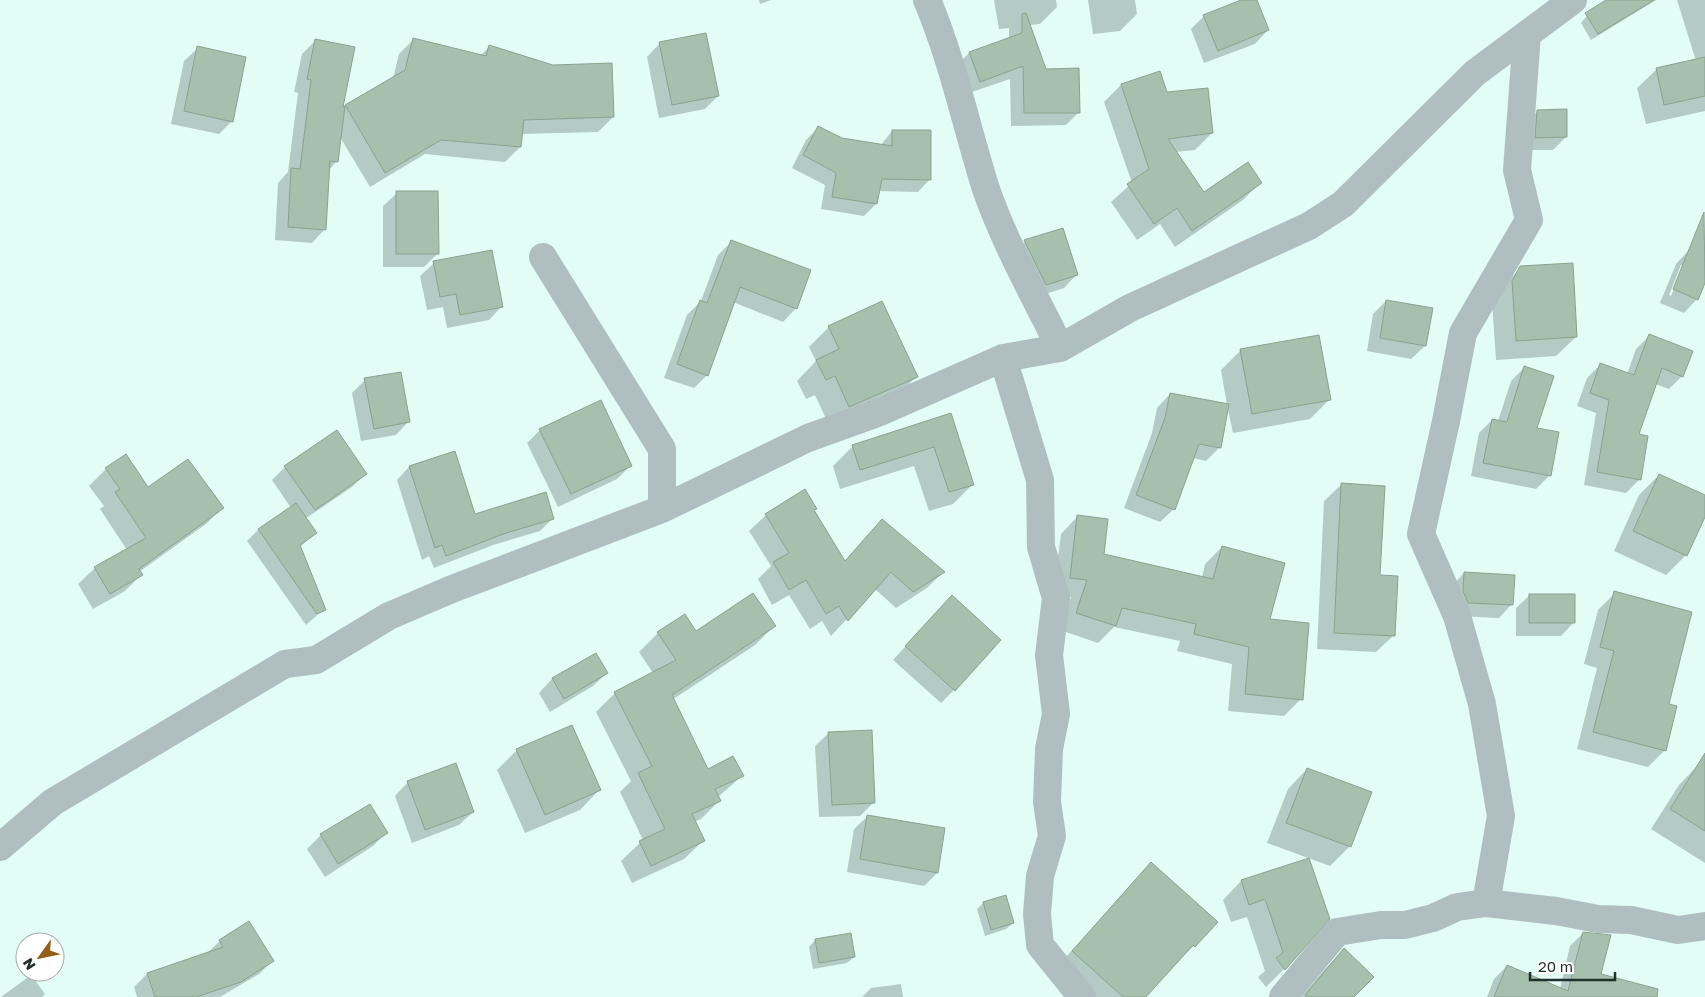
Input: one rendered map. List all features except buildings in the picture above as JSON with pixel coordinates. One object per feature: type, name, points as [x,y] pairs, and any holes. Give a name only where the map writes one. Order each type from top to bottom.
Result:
[{"type":"street","points":[[927,0],[958,84],[987,191],[1060,348]]},
{"type":"street","points":[[0,847],[53,802],[285,664],[316,660],[389,616],[452,589],[662,509],[808,438],[880,412],[1004,358],[1060,348],[1130,308],[1309,226],[1343,204],[1475,73],[1573,0]]},
{"type":"street","points":[[1486,903],[1501,816],[1482,704],[1457,616],[1421,534],[1463,333],[1529,220],[1517,170],[1527,34]]},
{"type":"street","points":[[543,257],[662,449],[662,509]]},
{"type":"street","points":[[1004,358],[1040,480],[1041,547],[1056,598],[1049,655],[1056,714],[1050,749],[1047,802],[1052,836],[1040,876],[1037,914],[1040,945],[1082,997]]},
{"type":"street","points":[[1282,997],[1337,932],[1381,925],[1405,925],[1433,918],[1456,907],[1486,903],[1556,911],[1598,919],[1630,920],[1678,930],[1705,926]]}]
